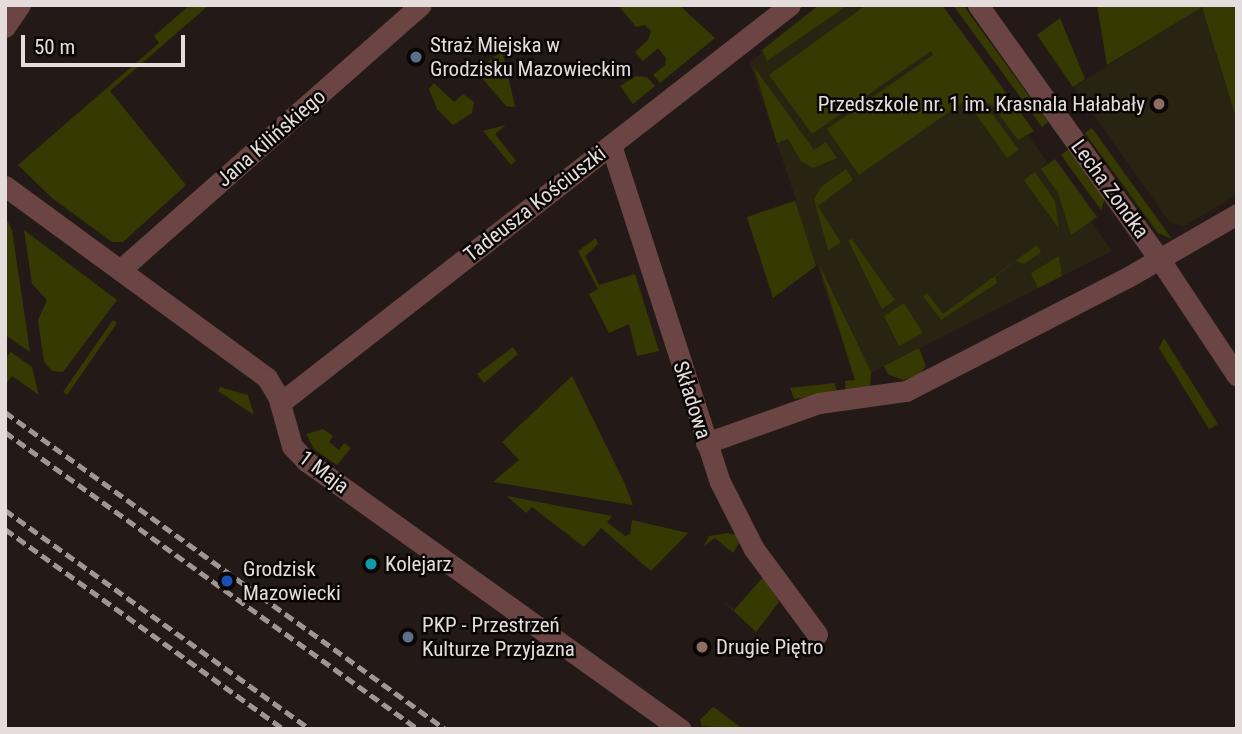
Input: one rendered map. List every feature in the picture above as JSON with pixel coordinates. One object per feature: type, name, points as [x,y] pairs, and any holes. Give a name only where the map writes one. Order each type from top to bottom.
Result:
[{"type":"street","points":[[5,27],[20,5]]},
{"type":"street","name":"Jana Kilińskiego","points":[[120,270],[421,5]]},
{"type":"street","name":"Tadeusza Kościuszki","points":[[280,403],[790,5]]},
{"type":"street","name":"Lecha Zondka","points":[[978,5],[1160,260],[1237,376]]},
{"type":"street","name":"Składowa","points":[[611,145],[706,443],[741,528],[817,634]]},
{"type":"street","name":"1 Maja","points":[[5,186],[268,378],[280,403],[292,446],[306,461],[681,729]]},
{"type":"street","points":[[706,443],[819,403],[906,391],[1160,260],[1237,214]]},
{"type":"shaded area","points":[[190,5],[209,5],[110,91],[186,185],[123,242],[112,242],[52,198],[18,165],[159,43],[154,36]]},
{"type":"shaded area","points":[[679,5],[715,38],[660,83],[653,75],[665,65],[666,58],[658,48],[643,61],[635,52],[648,40],[651,31],[645,25],[636,27],[619,6]]},
{"type":"shaded area","points":[[819,5],[910,5],[941,16],[1112,251],[855,381],[817,265],[773,298],[747,217],[796,200],[750,63]]},
{"type":"shaded area","points":[[819,5],[848,5],[767,61],[762,50]]},
{"type":"shaded area","points":[[866,5],[942,5],[1034,131],[1018,140],[992,105],[969,98],[859,175],[827,129],[933,55],[931,51],[812,134],[769,75]]},
{"type":"shaded area","points":[[953,5],[963,5],[1048,122],[1042,127]]},
{"type":"shaded area","points":[[1097,5],[1237,5],[1237,121],[1202,7],[1107,65]]},
{"type":"shaded area","name":"Przedszkole nr. 1 im. Krasnala Hałabały","points":[[1202,6],[1237,122],[1237,195],[1184,226],[1170,223],[1074,87]]},
{"type":"shaded area","points":[[1060,18],[1085,79],[1073,87],[1037,35]]},
{"type":"shaded area","points":[[502,51],[515,106],[512,107],[506,106],[476,71]]},
{"type":"shaded area","points":[[754,67],[814,150],[826,142],[837,158],[813,168],[801,161],[788,139],[777,143]]},
{"type":"shaded area","points":[[636,76],[647,77],[655,86],[633,104],[620,86]]},
{"type":"shaded area","points":[[434,83],[454,102],[463,94],[474,102],[472,113],[453,125],[437,109],[429,89]]},
{"type":"shaded area","points":[[972,109],[992,114],[1019,150],[1007,158]]},
{"type":"shaded area","points":[[506,125],[495,134],[516,161],[511,165],[483,131]]},
{"type":"shaded area","points":[[1092,128],[1172,239],[1158,233],[1085,133]]},
{"type":"shaded area","points":[[1069,149],[1105,199],[1101,210],[1061,155]]},
{"type":"shaded area","points":[[1055,159],[1097,217],[1071,235],[1058,193],[1041,169]]},
{"type":"shaded area","points":[[846,169],[853,180],[818,206],[841,243],[828,250],[814,199],[821,187]]},
{"type":"shaded area","points":[[1035,172],[1055,201],[1059,229],[1024,180]]},
{"type":"shaded area","points":[[795,201],[816,266],[773,298],[747,217]]},
{"type":"shaded area","points":[[5,216],[12,230],[30,352],[5,335]]},
{"type":"shaded area","points":[[24,230],[117,300],[63,372],[52,371],[44,362],[38,320],[47,300],[32,284]]},
{"type":"shaded area","points":[[596,238],[598,244],[585,256],[599,285],[635,274],[659,351],[637,356],[629,324],[609,333],[589,294],[598,289],[578,251]]},
{"type":"shaded area","points":[[852,239],[895,300],[882,309],[848,240]]},
{"type":"shaded area","points":[[1037,245],[1041,252],[1024,264],[1016,261],[995,277],[997,283],[941,320],[923,296],[927,293],[943,314]]},
{"type":"shaded area","points":[[1059,256],[1062,276],[1038,288],[1031,273]]},
{"type":"shaded area","points":[[819,264],[871,372],[870,390],[846,394],[845,381],[855,380]]},
{"type":"shaded area","points":[[904,303],[923,333],[899,346],[884,316]]},
{"type":"shaded area","points":[[113,320],[117,323],[67,395],[63,392]]},
{"type":"shaded area","points":[[1164,338],[1218,424],[1209,429],[1159,348]]},
{"type":"shaded area","points":[[513,347],[518,354],[484,383],[477,374]]},
{"type":"shaded area","points":[[919,348],[926,366],[919,375],[903,380],[888,374],[884,366]]},
{"type":"shaded area","points":[[11,352],[32,367],[39,395],[12,376],[5,385],[5,358]]},
{"type":"shaded area","points":[[572,376],[633,505],[493,482],[519,460],[502,442]]},
{"type":"shaded area","points":[[835,383],[837,393],[794,399],[790,388]]},
{"type":"shaded area","points":[[220,387],[248,395],[254,415],[218,391]]},
{"type":"shaded area","points":[[323,429],[333,436],[329,442],[339,450],[344,443],[351,448],[337,465],[315,450],[306,434]]},
{"type":"shaded area","points":[[507,496],[612,516],[607,522],[625,536],[630,534],[632,520],[688,533],[651,571],[601,528],[584,547],[532,507],[526,513]]},
{"type":"shaded area","points":[[728,533],[736,535],[739,543],[733,553],[715,538],[704,546],[709,536]]},
{"type":"shaded area","points":[[764,576],[779,602],[756,632],[722,600],[734,610]]},
{"type":"shaded area","points":[[713,707],[743,729],[702,726],[700,720]]},
{"type":"railway","points":[[5,412],[445,729]]},
{"type":"railway","points":[[5,432],[418,729]]},
{"type":"railway","points":[[5,510],[310,729]]},
{"type":"railway","points":[[5,529],[283,729]]},
{"type":"place","name":"Straż Miejska w Grodzisku Mazowieckim","points":[[416,57]]},
{"type":"place","name":"Przedszkole nr. 1 im. Krasnala Hałabały","points":[[1159,104]]},
{"type":"place","name":"Kolejarz","points":[[371,564]]},
{"type":"place","name":"Grodzisk Mazowiecki","points":[[227,581]]},
{"type":"place","name":"PKP - Przestrzeń Kulturze Przyjazna","points":[[408,637]]},
{"type":"place","name":"Drugie Piętro","points":[[702,647]]}]
